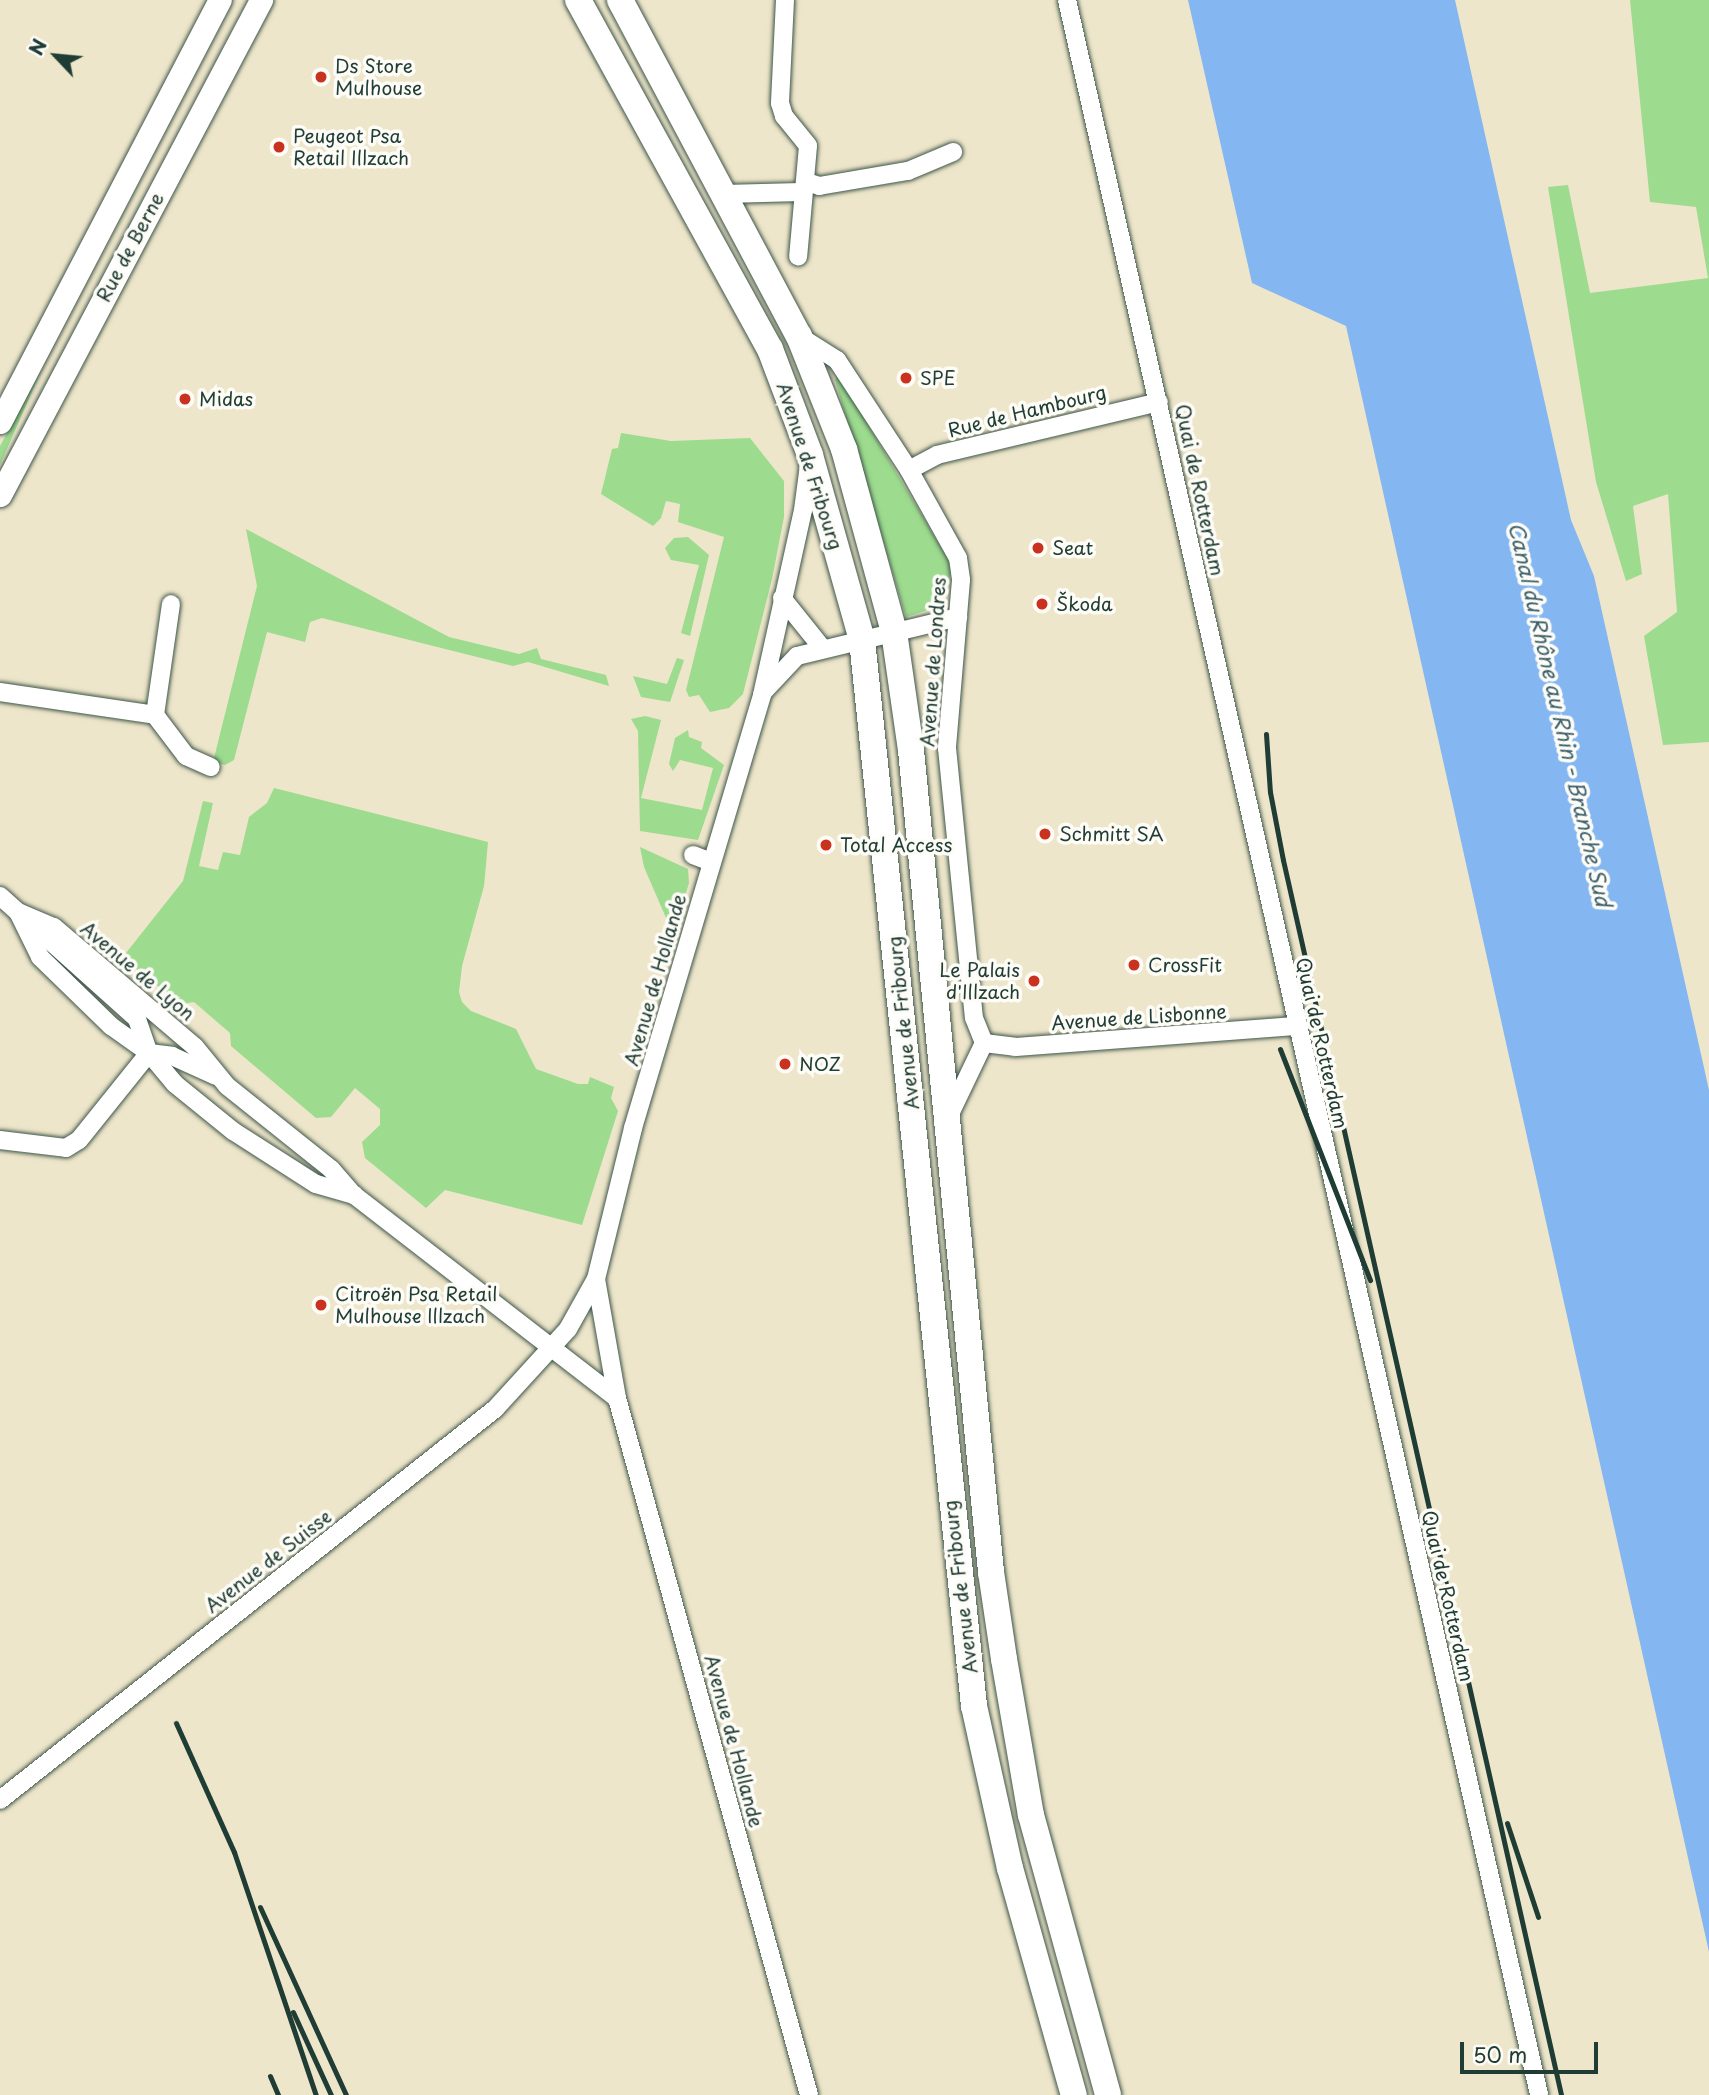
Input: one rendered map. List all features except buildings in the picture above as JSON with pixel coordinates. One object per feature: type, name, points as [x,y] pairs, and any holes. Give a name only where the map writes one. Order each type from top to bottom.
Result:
[{"type":"main road","name":"Rue de Berne","points":[[0,422],[220,0]]},
{"type":"main road","name":"Rue de Berne","points":[[0,495],[261,0]]},
{"type":"main road","name":"Avenue de Fribourg","points":[[578,0],[764,337],[810,455],[862,640],[974,1706],[1010,1868],[1074,2095]]},
{"type":"main road","name":"Avenue de Fribourg","points":[[620,0],[799,336],[844,449],[894,632],[911,750],[1004,1659],[1031,1815],[1108,2095]]},
{"type":"street","points":[[785,0],[780,103],[784,116],[808,146],[798,257]]},
{"type":"street","name":"Quai de Rotterdam","points":[[1067,0],[1159,402],[1296,1026],[1539,2095]]},
{"type":"street","points":[[724,194],[819,186],[908,171],[953,152]]},
{"type":"street","name":"Avenue de Londres","points":[[799,336],[838,360],[909,470],[958,558],[958,617],[947,748],[974,1018],[985,1043]]},
{"type":"street","name":"Rue de Hambourg","points":[[909,470],[936,455],[1159,402]]},
{"type":"street","name":"Avenue de Hollande","points":[[555,1349],[596,1279],[633,1128],[762,695],[803,510],[810,455]]},
{"type":"street","points":[[782,598],[823,649]]},
{"type":"street","points":[[155,715],[171,604]]},
{"type":"street","name":"Avenue de Hollande","points":[[762,695],[789,662],[823,649],[958,617]]},
{"type":"street","points":[[0,692],[155,715],[186,756],[211,767]]},
{"type":"street","points":[[693,855],[711,862]]},
{"type":"street","name":"Avenue de Lyon","points":[[0,896],[18,912],[54,927],[195,1047],[219,1077],[331,1169],[354,1195],[555,1349]]},
{"type":"street","name":"Avenue de Lyon","points":[[18,912],[40,957],[111,1026],[149,1053],[175,1084],[233,1131],[316,1184],[354,1195]]},
{"type":"street","name":"Avenue de Lisbonne","points":[[985,1043],[1015,1047],[1296,1026]]},
{"type":"street","points":[[947,1120],[985,1043]]},
{"type":"street","points":[[0,1140],[66,1148],[79,1140],[149,1053]]},
{"type":"street","name":"Avenue de Lyon","points":[[149,1053],[172,1056],[219,1077]]},
{"type":"street","name":"Avenue de Hollande","points":[[596,1279],[617,1398],[809,2095]]},
{"type":"street","points":[[555,1349],[617,1398]]},
{"type":"street","name":"Avenue de Suisse","points":[[0,1800],[495,1409],[555,1349]]},
{"type":"green space","points":[[1630,0],[1709,0],[1709,742],[1663,745],[1644,636],[1677,612],[1668,494],[1633,506],[1642,574],[1626,581],[1596,482],[1548,187],[1568,185],[1590,293],[1708,278],[1696,207],[1650,202]]},
{"type":"green space","points":[[41,371],[0,465],[0,446]]},
{"type":"green space","points":[[838,375],[948,559],[951,572],[943,599],[934,608],[906,617],[835,380]]},
{"type":"green space","points":[[621,433],[671,441],[750,438],[784,481],[784,517],[772,579],[743,694],[729,708],[710,712],[699,695],[689,697],[686,690],[724,537],[678,522],[680,504],[666,501],[661,518],[653,526],[601,494],[612,449],[618,448]]},
{"type":"green space","points":[[246,529],[449,637],[519,654],[537,648],[541,659],[606,675],[609,686],[528,662],[513,666],[322,618],[310,622],[305,642],[267,632],[234,760],[225,765],[213,762],[257,586]]},
{"type":"green space","points":[[688,537],[709,555],[690,636],[681,633],[699,565],[671,560],[665,548],[674,538]]},
{"type":"green space","points":[[677,658],[684,660],[670,702],[641,697],[633,676],[667,684]]},
{"type":"green space","points":[[645,716],[661,720],[641,798],[702,810],[713,768],[680,760],[673,771],[669,764],[675,738],[688,730],[689,737],[702,742],[701,748],[724,765],[698,840],[640,831],[638,731],[631,719]]},
{"type":"green space","points":[[274,788],[488,842],[484,886],[462,966],[459,992],[462,1002],[471,1011],[516,1029],[536,1069],[578,1084],[588,1084],[590,1077],[614,1087],[611,1098],[618,1111],[582,1225],[445,1190],[426,1208],[365,1158],[362,1142],[380,1125],[380,1109],[355,1088],[331,1117],[316,1118],[231,1046],[230,1033],[194,1002],[181,1004],[122,958],[183,881],[203,801],[213,803],[199,866],[218,870],[223,852],[240,855],[249,817],[267,803]]},
{"type":"green space","points":[[640,847],[688,869],[689,883],[673,934],[644,867]]},
{"type":"water","name":"Canal du Rhône au Rhin - Branche Sud","points":[[1188,0],[1455,0],[1571,520],[1594,576],[1709,1090],[1709,1952],[1346,326],[1252,283]]},
{"type":"railway","points":[[1266,734],[1270,792],[1283,860],[1561,2095]]},
{"type":"railway","points":[[1280,1049],[1370,1280]]},
{"type":"railway","points":[[176,1723],[234,1852],[316,2095]]},
{"type":"railway","points":[[1507,1823],[1538,1917]]},
{"type":"railway","points":[[260,1907],[346,2095]]},
{"type":"railway","points":[[293,2012],[331,2095]]},
{"type":"railway","points":[[270,2076],[278,2095]]},
{"type":"place","name":"Ds Store Mulhouse","points":[[321,77]]},
{"type":"place","name":"Peugeot Psa Retail Illzach","points":[[279,147]]},
{"type":"place","name":"SPE","points":[[906,378]]},
{"type":"place","name":"Midas","points":[[185,399]]},
{"type":"place","name":"Seat","points":[[1038,548]]},
{"type":"place","name":"Škoda","points":[[1042,604]]},
{"type":"place","name":"Schmitt SA","points":[[1045,834]]},
{"type":"place","name":"Total Access","points":[[826,845]]},
{"type":"place","name":"CrossFit","points":[[1134,965]]},
{"type":"place","name":"Le Palais d'Illzach","points":[[1034,981]]},
{"type":"place","name":"NOZ","points":[[785,1064]]},
{"type":"place","name":"Citroën Psa Retail Mulhouse Illzach","points":[[321,1305]]}]
